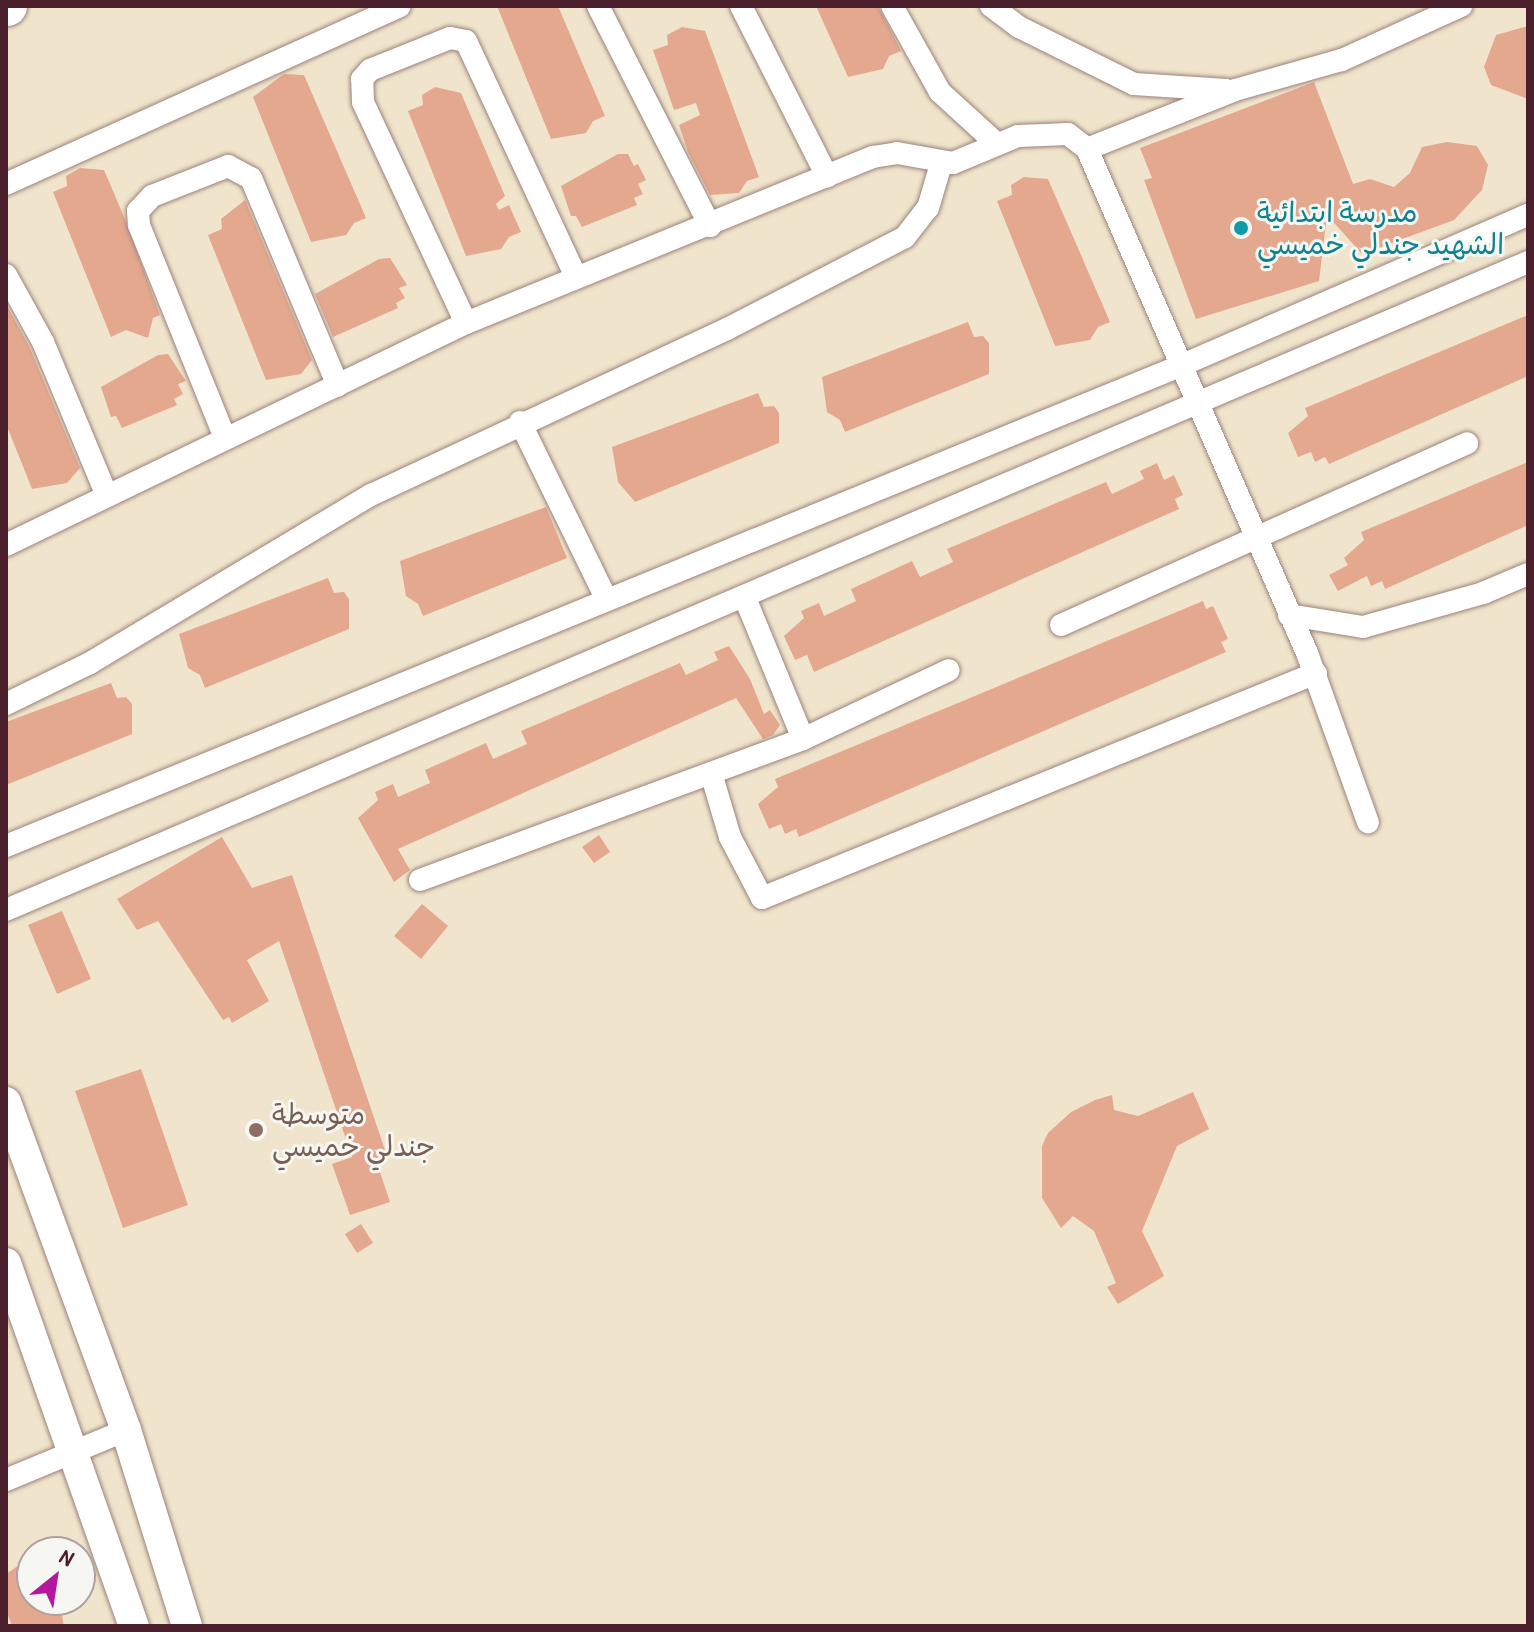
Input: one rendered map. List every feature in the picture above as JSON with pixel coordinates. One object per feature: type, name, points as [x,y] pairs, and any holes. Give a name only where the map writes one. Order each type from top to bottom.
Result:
[{"type":"street","points":[[6,184],[400,6]]},
{"type":"street","points":[[598,6],[710,226]]},
{"type":"street","points":[[741,6],[827,176]]},
{"type":"street","points":[[892,6],[940,92],[997,144]]},
{"type":"street","points":[[991,6],[1019,27],[1134,84],[1235,90]]},
{"type":"street","points":[[1087,149],[1235,90],[1342,60],[1461,6]]},
{"type":"street","points":[[466,323],[363,102],[362,79],[384,63],[450,38],[466,41],[575,275]]},
{"type":"street","points":[[6,545],[466,323],[575,275],[710,226],[827,176],[886,154],[941,164],[963,161],[997,144],[1060,133],[1075,137],[1087,149],[1316,673],[1368,822]]},
{"type":"street","points":[[6,704],[90,663],[371,495],[520,422],[727,329],[905,237],[928,208],[941,164]]},
{"type":"street","points":[[225,438],[139,225],[138,211],[152,196],[228,166],[251,178],[338,386]]},
{"type":"street","points":[[6,846],[606,598],[1180,366],[1528,215]]},
{"type":"street","points":[[6,910],[745,598],[1528,262]]},
{"type":"street","points":[[6,275],[43,342],[107,496]]},
{"type":"street","points":[[520,422],[606,598]]},
{"type":"street","points":[[1061,625],[1256,541],[1467,443]]},
{"type":"street","points":[[1289,615],[1363,627],[1483,593],[1528,574]]},
{"type":"street","points":[[745,598],[803,739]]},
{"type":"street","points":[[420,880],[803,739],[949,670]]},
{"type":"street","points":[[711,773],[730,837],[762,898],[1316,673]]},
{"type":"street","points":[[6,1102],[126,1430],[187,1626]]},
{"type":"street","points":[[6,1263],[134,1626]]},
{"type":"street","points":[[6,1480],[126,1430]]},
{"type":"building","points":[[497,6],[558,6],[605,116],[593,121],[586,133],[551,139]]},
{"type":"building","points":[[816,6],[878,6],[901,51],[889,56],[883,69],[848,77]]},
{"type":"building","points":[[1528,26],[1528,99],[1491,85],[1484,67],[1496,35]]},
{"type":"building","points":[[682,27],[705,31],[759,177],[747,181],[739,193],[710,195],[688,152],[679,125],[700,115],[696,103],[674,110],[653,50],[668,45],[667,35]]},
{"type":"building","points":[[284,74],[304,75],[366,218],[354,223],[346,235],[311,242],[253,97]]},
{"type":"building","points":[[1314,82],[1353,184],[1370,179],[1394,187],[1410,173],[1422,147],[1447,142],[1477,146],[1488,165],[1482,190],[1454,220],[1362,254],[1327,215],[1319,281],[1196,319],[1144,180],[1152,178],[1140,148]]},
{"type":"building","points":[[435,87],[461,93],[505,196],[496,204],[499,210],[509,205],[521,232],[509,237],[501,249],[466,256],[408,111],[423,105],[422,95]]},
{"type":"building","points":[[618,154],[628,154],[634,166],[638,164],[646,180],[638,184],[643,194],[634,198],[637,205],[582,227],[576,216],[571,216],[561,186]]},
{"type":"building","points":[[80,168],[104,170],[125,219],[160,315],[153,318],[148,338],[126,330],[111,337],[53,192],[67,186],[66,176]]},
{"type":"building","points":[[1024,177],[1048,179],[1110,322],[1098,327],[1090,340],[1055,346],[997,201],[1012,195],[1011,185]]},
{"type":"building","points":[[245,200],[312,360],[301,374],[266,380],[208,235],[222,229],[221,219]]},
{"type":"building","points":[[390,258],[407,285],[399,288],[405,298],[396,303],[398,308],[333,337],[315,294],[379,259]]},
{"type":"building","points":[[6,304],[30,348],[80,468],[67,483],[32,489],[6,424]]},
{"type":"building","points":[[1528,315],[1528,376],[1329,464],[1325,457],[1315,462],[1311,452],[1298,457],[1288,433],[1308,416],[1305,408]]},
{"type":"building","points":[[968,322],[974,337],[983,336],[989,343],[989,374],[845,432],[840,420],[827,412],[822,377]]},
{"type":"building","points":[[168,354],[186,381],[178,384],[183,394],[174,399],[177,405],[122,428],[116,416],[111,417],[101,387],[158,355]]},
{"type":"building","points":[[758,393],[764,407],[774,406],[779,413],[779,443],[635,502],[618,482],[612,447]]},
{"type":"building","points":[[1528,462],[1528,525],[1385,589],[1382,581],[1371,586],[1367,576],[1338,591],[1329,575],[1348,565],[1344,558],[1364,540],[1361,532]]},
{"type":"building","points":[[1157,463],[1164,480],[1174,475],[1183,495],[1175,499],[1179,509],[814,672],[807,655],[795,660],[784,636],[804,618],[801,611],[819,603],[824,616],[856,601],[851,589],[912,561],[920,577],[953,562],[947,549],[1106,482],[1112,494],[1144,479],[1140,471]]},
{"type":"building","points":[[546,507],[567,558],[423,616],[418,604],[406,596],[400,561]]},
{"type":"building","points":[[328,578],[334,593],[344,592],[349,599],[349,629],[205,688],[200,675],[188,668],[179,634]]},
{"type":"building","points":[[1203,601],[1206,609],[1213,606],[1228,639],[1221,642],[1226,652],[799,837],[796,829],[785,834],[781,824],[769,829],[758,804],[778,787],[775,779]]},
{"type":"building","points":[[729,646],[750,679],[764,714],[770,710],[780,725],[773,735],[763,739],[736,698],[398,849],[410,870],[394,882],[358,818],[378,800],[375,792],[393,784],[398,797],[430,783],[425,770],[486,743],[493,759],[527,744],[521,731],[680,663],[686,675],[718,660],[714,652]]},
{"type":"building","points":[[111,683],[117,698],[126,697],[132,704],[132,734],[6,785],[6,722]]},
{"type":"building","points":[[599,835],[610,852],[594,863],[582,847]]},
{"type":"building","points":[[222,837],[252,888],[292,875],[388,1159],[377,1163],[390,1202],[350,1215],[332,1164],[352,1157],[279,941],[247,960],[269,1001],[232,1023],[229,1017],[223,1020],[158,921],[137,930],[117,899]]},
{"type":"building","points":[[422,904],[448,926],[421,959],[394,936]]},
{"type":"building","points":[[62,911],[91,979],[57,994],[28,925]]},
{"type":"building","points":[[141,1069],[188,1205],[123,1228],[75,1091]]},
{"type":"building","points":[[1193,1092],[1209,1129],[1177,1146],[1142,1231],[1164,1276],[1118,1304],[1107,1287],[1116,1283],[1094,1231],[1073,1216],[1061,1228],[1042,1198],[1042,1146],[1048,1133],[1071,1112],[1095,1100],[1112,1095],[1114,1110],[1138,1116]]},
{"type":"building","points":[[361,1224],[373,1243],[357,1253],[345,1234]]},
{"type":"building","points":[[16,1567],[16,1616],[62,1616],[64,1626],[12,1626],[6,1610],[6,1574]]},
{"type":"place","name":"مدرسة ابتدائية الشهيد جندلي خميسي","points":[[1241,228]]},
{"type":"place","name":"متوسطة جندلي خميسي","points":[[256,1130]]}]
